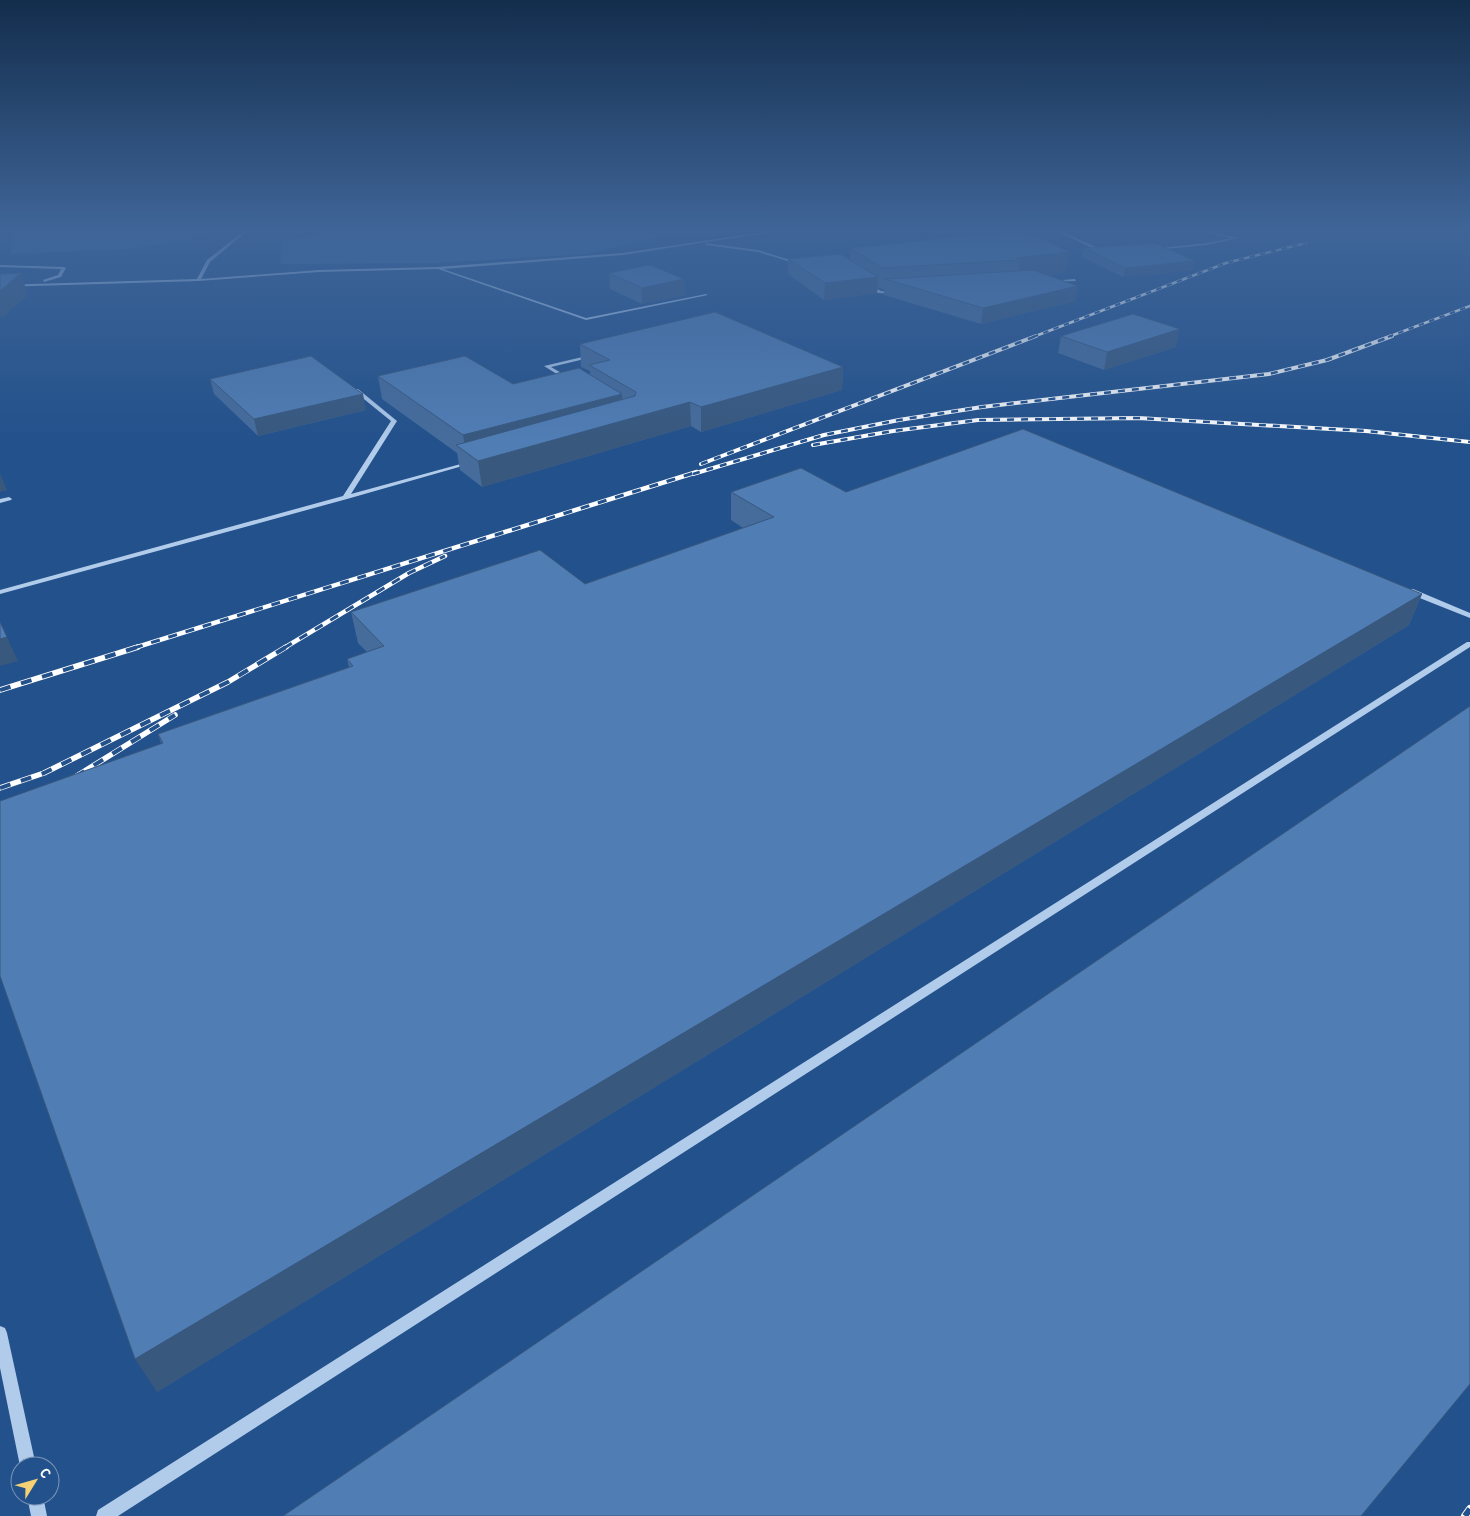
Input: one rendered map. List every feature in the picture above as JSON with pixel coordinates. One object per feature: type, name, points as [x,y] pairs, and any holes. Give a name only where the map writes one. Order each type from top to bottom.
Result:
[{"type":"lane","points":[[530,300],[586,319],[682,300]]},
{"type":"lane","points":[[578,385],[547,366],[603,353]]},
{"type":"lane","points":[[345,498],[394,421],[352,387]]},
{"type":"lane","points":[[0,592],[475,462]]},
{"type":"lane","points":[[0,501],[9,499]]},
{"type":"lane","points":[[1406,590],[1470,616]]},
{"type":"lane","points":[[104,1516],[1470,644]]},
{"type":"lane","points":[[0,1333],[26,1456]]},
{"type":"building","points":[[955,300],[1019,300],[983,308]]},
{"type":"building","points":[[715,312],[843,367],[701,407],[690,402],[478,461],[456,445],[635,396],[636,392],[589,365],[610,360],[580,344]]},
{"type":"building","points":[[1133,314],[1180,329],[1107,352],[1061,336]]},
{"type":"building","points":[[311,356],[363,394],[254,419],[210,379]]},
{"type":"building","points":[[465,356],[513,384],[579,368],[622,394],[463,435],[378,376]]},
{"type":"building","points":[[1023,429],[1422,594],[135,1359],[0,976],[0,801],[163,743],[158,734],[353,666],[347,659],[384,646],[351,612],[540,550],[585,584],[774,517],[731,492],[801,468],[846,492]]},
{"type":"building","points":[[0,622],[7,637],[0,639]]},
{"type":"building","points":[[1470,706],[1470,1384],[1361,1516],[283,1516]]},
{"type":"railway","points":[[1033,337],[1130,300]]},
{"type":"railway","points":[[1388,337],[1470,306]]},
{"type":"railway","points":[[701,464],[1036,336]]},
{"type":"railway","points":[[693,474],[824,435],[899,420],[982,407],[1269,374],[1327,360],[1392,336]]},
{"type":"railway","points":[[813,445],[893,431],[978,420],[1138,418],[1366,431],[1470,442]]},
{"type":"railway","points":[[134,648],[697,472]]},
{"type":"railway","points":[[284,648],[409,573],[445,556]]},
{"type":"railway","points":[[0,690],[138,647]]},
{"type":"railway","points":[[0,788],[44,773],[228,682],[286,647]]},
{"type":"railway","points":[[75,777],[175,715]]},
{"type":"railway","points":[[1465,1516],[1470,1509]]}]
